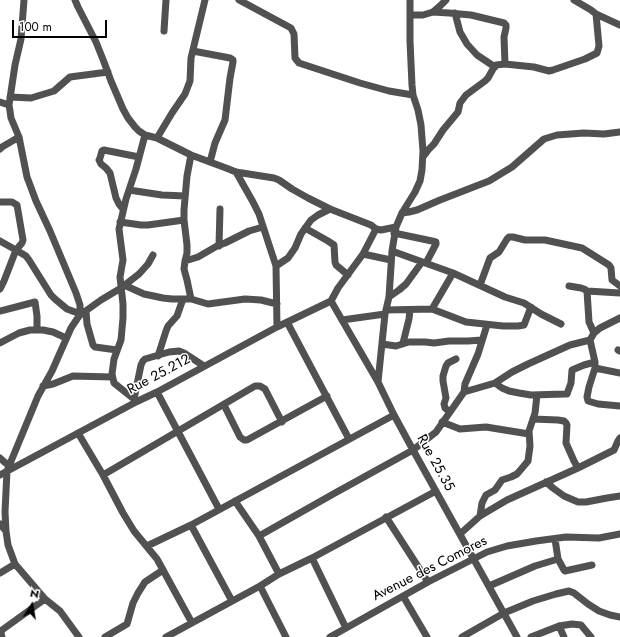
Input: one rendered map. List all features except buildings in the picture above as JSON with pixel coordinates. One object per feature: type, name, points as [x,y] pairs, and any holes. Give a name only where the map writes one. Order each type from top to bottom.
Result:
[{"type":"street","points":[[24,0],[21,39],[10,101],[11,118],[19,137],[27,177],[76,293],[93,345],[95,347],[117,350]]},
{"type":"street","points":[[75,0],[96,42],[111,81],[128,118],[134,127],[145,135],[158,138],[191,155],[236,172],[279,180],[292,189],[330,209],[371,225],[376,229],[395,230],[435,241],[436,244],[424,262],[406,284],[400,290],[388,297]]},
{"type":"street","points":[[164,31],[166,0]]},
{"type":"street","points":[[158,138],[190,81],[191,58],[205,0]]},
{"type":"street","points":[[239,0],[291,28],[294,34],[295,58],[299,63],[360,83],[413,95]]},
{"type":"street","points":[[378,382],[395,230],[402,213],[420,181],[423,157],[421,125],[413,95],[410,60],[410,0]]},
{"type":"street","points":[[433,12],[446,0]]},
{"type":"street","points":[[574,0],[596,14],[620,25]]},
{"type":"street","points":[[410,15],[423,15],[433,12],[454,13],[471,15],[504,23],[506,25],[504,37],[505,64]]},
{"type":"street","points":[[454,13],[460,32],[467,44],[477,55],[495,67]]},
{"type":"street","points":[[423,157],[434,144],[442,130],[458,112],[460,103],[466,95],[484,81],[496,65],[505,64],[534,67],[549,71],[597,53],[599,46],[596,14]]},
{"type":"street","points":[[193,51],[230,58],[234,62],[230,78],[225,120],[215,143],[210,162]]},
{"type":"street","points":[[0,102],[31,98],[54,90],[70,77],[108,72]]},
{"type":"street","points":[[402,213],[417,210],[489,181],[512,167],[544,139],[557,135],[584,133],[604,134],[620,132]]},
{"type":"street","points":[[145,135],[120,222],[119,232],[123,260],[120,277],[120,283],[123,286],[122,332],[112,377],[114,383],[135,400],[143,360],[169,352],[178,351],[204,366]]},
{"type":"street","points":[[0,149],[19,137]]},
{"type":"street","points":[[123,209],[116,198],[110,173],[99,160],[102,151],[104,150],[139,157]]},
{"type":"street","points":[[158,356],[168,326],[177,316],[187,299],[187,280],[184,269],[187,245],[184,220],[185,196],[191,155]]},
{"type":"street","points":[[236,172],[259,214],[276,266],[277,327]]},
{"type":"street","points":[[129,190],[162,195],[185,196]]},
{"type":"street","points":[[0,202],[12,202],[17,205],[23,240],[16,250],[0,289]]},
{"type":"street","points":[[219,246],[220,209]]},
{"type":"street","points":[[276,266],[288,258],[295,248],[301,234],[311,220],[330,209]]},
{"type":"street","points":[[120,222],[148,225],[184,220]]},
{"type":"street","points":[[185,261],[198,257],[249,230],[263,227]]},
{"type":"street","points":[[305,228],[334,245],[336,265],[348,275]]},
{"type":"street","points":[[331,301],[338,288],[362,254],[376,229]]},
{"type":"street","points":[[480,285],[490,258],[502,250],[505,242],[509,238],[513,237],[525,240],[546,240],[582,248],[609,265],[611,268],[612,280],[620,286]]},
{"type":"street","points":[[0,241],[26,256],[50,295],[67,309],[82,313]]},
{"type":"street","points":[[392,251],[453,273],[504,296],[524,303],[561,324]]},
{"type":"street","points":[[362,254],[391,260]]},
{"type":"street","points":[[79,637],[60,610],[45,599],[15,564],[8,545],[4,512],[8,468],[43,386],[52,371],[71,328],[82,313],[139,274],[148,264],[152,255]]},
{"type":"street","points":[[432,310],[453,273]]},
{"type":"street","points":[[123,286],[144,294],[172,299],[187,299],[208,304],[245,299],[261,300],[277,304]]},
{"type":"street","points":[[569,286],[582,288],[587,291],[620,293]]},
{"type":"street","points":[[587,291],[589,322],[595,365],[587,397],[588,401],[598,404],[620,406]]},
{"type":"street","name":"Rue 25.35","points":[[331,301],[378,382],[413,450],[517,637]]},
{"type":"street","name":"Rue 25.212","points":[[0,475],[8,468],[78,433],[135,400],[157,392],[277,327],[331,301]]},
{"type":"street","points":[[0,311],[35,302],[37,330]]},
{"type":"street","points":[[342,320],[385,312],[432,310],[466,322],[486,325],[523,326],[531,307]]},
{"type":"street","points":[[404,343],[410,319],[410,310]]},
{"type":"street","points":[[464,392],[495,382],[528,364],[592,336],[605,325],[620,318]]},
{"type":"street","points":[[287,322],[349,439]]},
{"type":"street","points":[[259,536],[413,450],[436,432],[464,392],[465,384],[478,354],[486,325]]},
{"type":"street","points":[[0,343],[24,331],[30,330],[53,332],[66,338]]},
{"type":"street","points":[[382,344],[400,346],[408,342],[434,343],[482,340]]},
{"type":"street","points":[[450,412],[445,408],[444,404],[446,398],[443,381],[446,366],[448,363],[456,359]]},
{"type":"street","points":[[495,382],[502,388],[519,393],[561,395],[567,394],[571,383],[572,370],[584,364],[595,365],[620,373]]},
{"type":"street","points":[[43,386],[53,384],[73,376],[112,377]]},
{"type":"street","points":[[103,475],[255,386],[260,386],[265,389],[282,422]]},
{"type":"street","points":[[157,392],[220,509]]},
{"type":"street","points":[[480,516],[482,503],[486,495],[495,490],[502,480],[517,474],[528,461],[530,426],[533,419],[537,395]]},
{"type":"street","points":[[224,405],[240,437],[244,440],[250,439],[327,396]]},
{"type":"street","points":[[147,546],[191,525],[394,415]]},
{"type":"street","points":[[533,419],[558,420],[566,423],[566,443],[578,468]]},
{"type":"street","points":[[442,422],[460,429],[486,427],[529,434]]},
{"type":"street","points":[[78,433],[134,531],[157,559],[192,623]]},
{"type":"street","points":[[460,534],[480,516],[507,500],[614,450],[620,438]]},
{"type":"street","points":[[0,458],[8,468]]},
{"type":"street","points":[[546,482],[564,496],[578,502],[620,496]]},
{"type":"street","points":[[166,637],[260,586],[279,574],[312,558],[436,490]]},
{"type":"street","points":[[235,501],[259,536],[279,574]]},
{"type":"street","points":[[386,517],[428,582]]},
{"type":"street","points":[[0,524],[6,531]]},
{"type":"street","points":[[191,525],[232,601]]},
{"type":"street","name":"Avenue des Comores","points":[[330,637],[428,582],[487,552],[507,546],[556,539],[599,538],[620,534]]},
{"type":"street","points":[[556,539],[558,559],[564,570],[566,571],[592,565]]},
{"type":"street","points":[[312,558],[346,628]]},
{"type":"street","points":[[489,586],[528,569],[558,559]]},
{"type":"street","points":[[0,573],[15,564]]},
{"type":"street","points":[[105,637],[127,624],[133,603],[145,582],[163,570]]},
{"type":"street","points":[[260,586],[286,637]]},
{"type":"street","points":[[462,637],[473,634],[504,613],[533,601],[556,594],[569,592],[574,592],[599,611],[620,617]]},
{"type":"street","points":[[403,596],[427,637]]},
{"type":"street","points":[[2,637],[2,630],[45,599]]},
{"type":"street","points":[[530,637],[559,626],[572,624],[581,625],[591,637]]},
{"type":"street","points":[[559,626],[564,637]]}]
